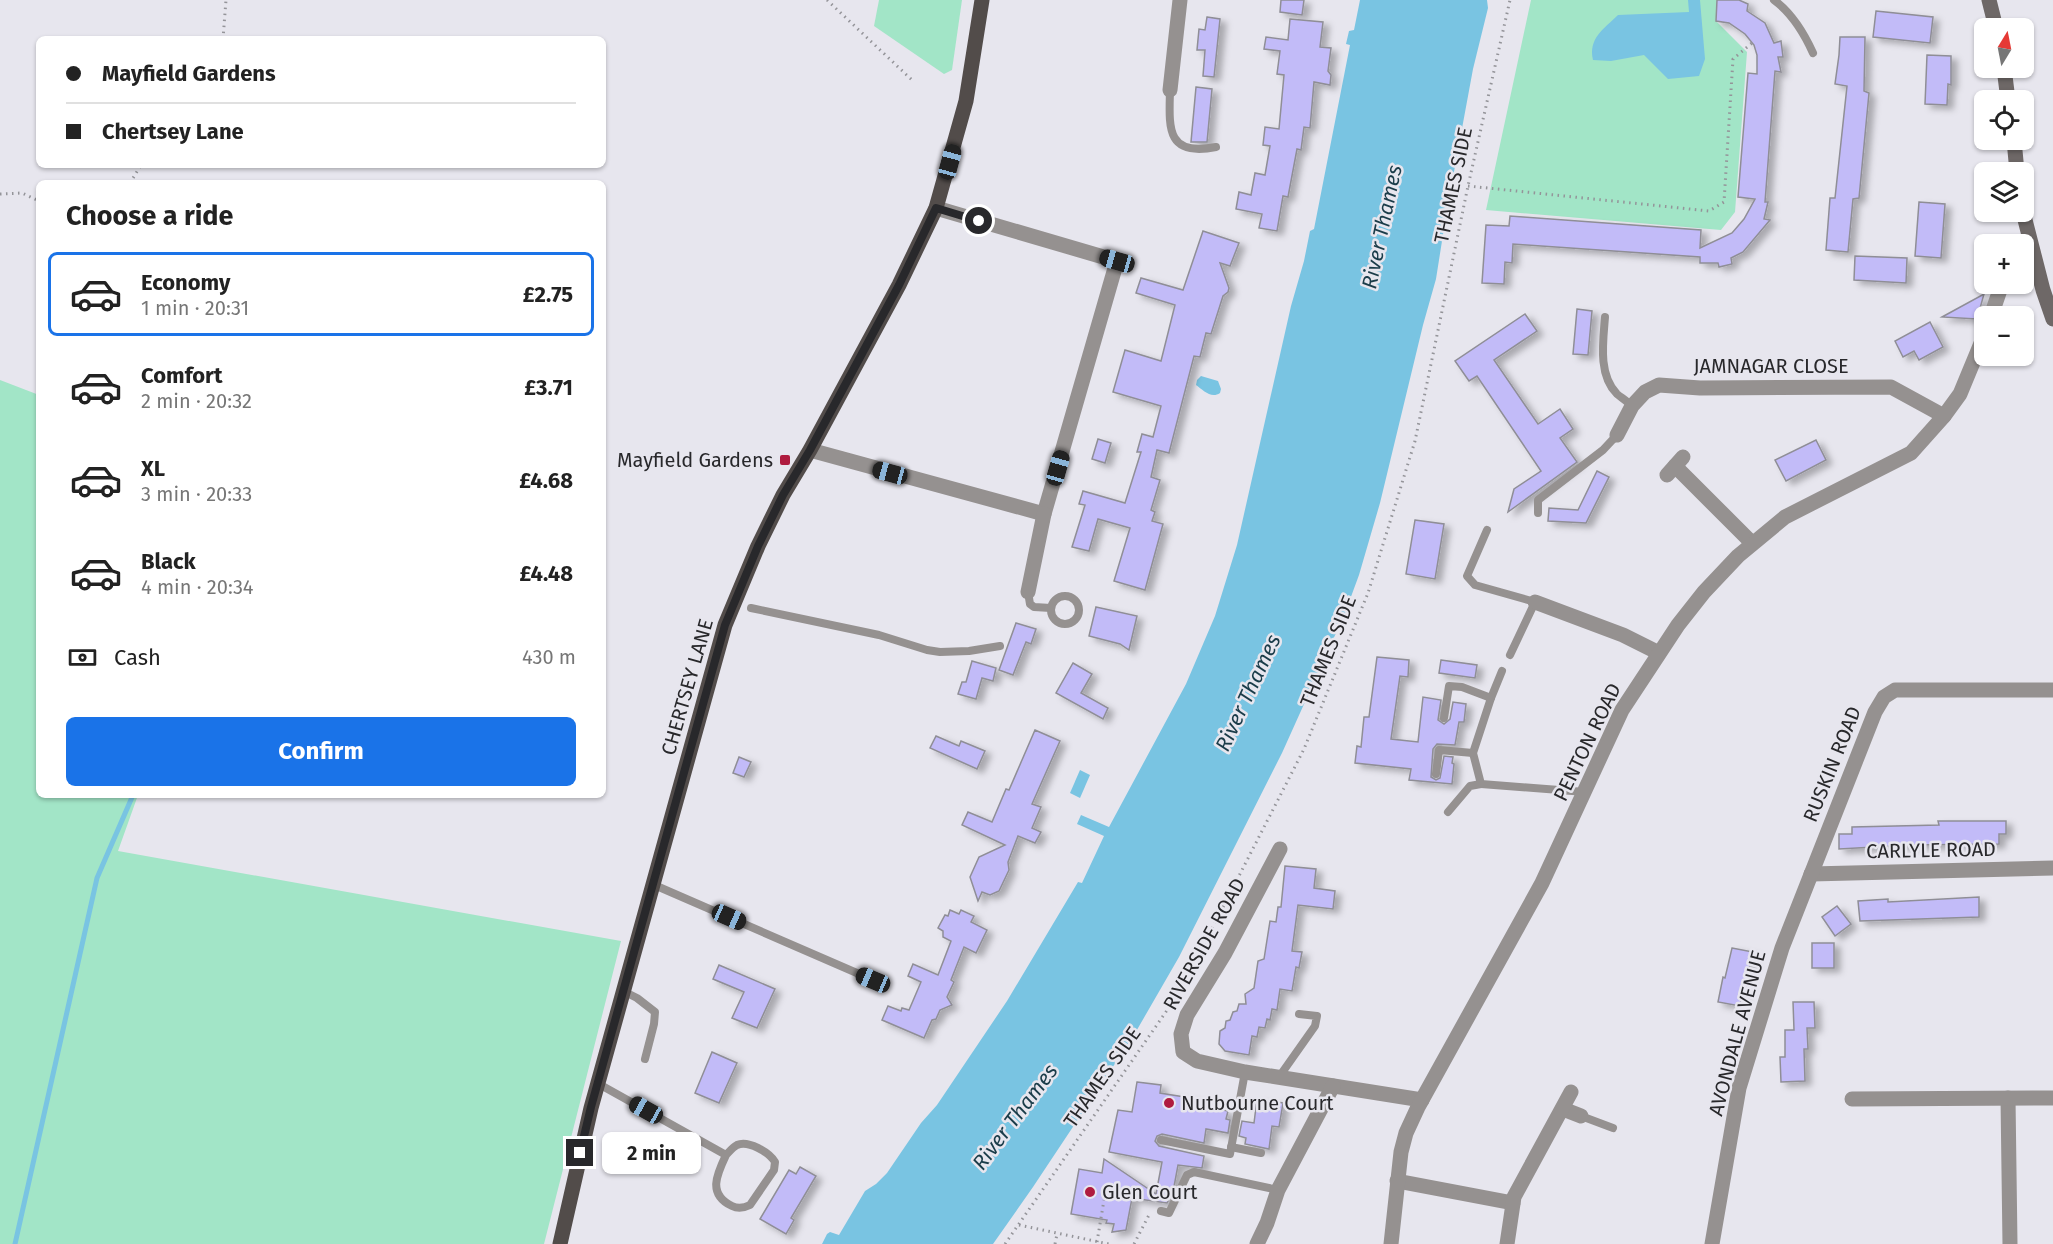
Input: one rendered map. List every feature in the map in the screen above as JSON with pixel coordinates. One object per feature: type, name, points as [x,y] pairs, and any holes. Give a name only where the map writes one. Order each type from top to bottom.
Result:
[{"type":"main road","name":"CHERTSEY LANE","points":[[560,1244],[597,1083],[725,625],[758,546],[783,495],[810,450],[899,285],[936,208],[966,101],[982,0]]},
{"type":"main road","points":[[1989,0],[1994,18]]},
{"type":"main road","points":[[2034,268],[2053,320]]},
{"type":"street","points":[[1170,90],[1180,0]]},
{"type":"street","points":[[936,208],[1117,261],[1044,514],[1028,592]]},
{"type":"street","name":"PENTON ROAD","points":[[1390,1244],[1397,1181],[1406,1133],[1542,883],[1622,710],[1659,653],[1704,591],[1752,543],[1785,517],[1911,453],[1944,416],[1960,393],[1974,360]]},
{"type":"street","name":"JAMNAGAR CLOSE","points":[[1617,435],[1632,406],[1645,392],[1659,385],[1700,388],[1891,387],[1944,416]]},
{"type":"street","points":[[810,450],[1044,514]]},
{"type":"street","points":[[1675,466],[1752,543]]},
{"type":"street","points":[[1535,602],[1623,635],[1659,653]]},
{"type":"street","name":"RUSKIN ROAD","points":[[1811,874],[1875,712],[1884,697],[1895,690],[2053,690]]},
{"type":"street","name":"RIVERSIDE ROAD","points":[[1280,849],[1225,952],[1187,1015],[1181,1034],[1183,1052],[1197,1061],[1245,1072],[1422,1100]]},
{"type":"street","name":"CARLYLE ROAD","points":[[1811,874],[2053,868]]},
{"type":"street","name":"AVONDALE AVENUE","points":[[1712,1244],[1739,1088],[1782,948],[1811,874]]},
{"type":"street","points":[[1257,1244],[1278,1190],[1333,1086]]},
{"type":"street","points":[[1507,1244],[1514,1197],[1571,1092]]},
{"type":"street","points":[[2008,1098],[2010,1244]]},
{"type":"street","points":[[1852,1099],[2053,1098]]},
{"type":"street","points":[[1563,1109],[1581,1116]]},
{"type":"street","points":[[1397,1181],[1513,1203]]},
{"type":"lane","points":[[1774,0],[1784,7],[1803,32],[1813,54]]},
{"type":"lane","points":[[1170,90],[1170,127],[1179,145],[1206,149],[1216,147]]},
{"type":"lane","points":[[1605,317],[1604,365],[1609,382],[1616,393],[1632,406]]},
{"type":"lane","points":[[1538,513],[1538,500],[1603,450],[1617,435]]},
{"type":"lane","points":[[1487,530],[1467,576],[1475,585],[1535,602],[1510,654]]},
{"type":"lane","points":[[1028,592],[1030,604],[1034,607],[1051,608]]},
{"type":"lane","points":[[751,608],[879,635],[934,651],[969,651],[1000,646]]},
{"type":"lane","points":[[1481,784],[1473,753],[1502,671]]},
{"type":"lane","points":[[1444,718],[1449,686],[1462,687],[1491,698]]},
{"type":"lane","points":[[1436,774],[1439,750],[1473,753]]},
{"type":"lane","points":[[1448,812],[1470,786],[1481,784],[1585,792]]},
{"type":"lane","points":[[652,884],[873,980]]},
{"type":"lane","points":[[623,991],[637,998],[655,1012],[645,1059]]},
{"type":"lane","points":[[1279,1077],[1315,1026],[1317,1016],[1299,1014]]},
{"type":"lane","points":[[1161,1140],[1230,1154],[1245,1072]]},
{"type":"lane","points":[[597,1083],[726,1155]]},
{"type":"lane","points":[[1581,1116],[1613,1128]]},
{"type":"lane","points":[[743,1143],[772,1156],[775,1162],[774,1170],[747,1207],[732,1206],[721,1199],[716,1192],[717,1175],[726,1155],[735,1145],[743,1143]]},
{"type":"lane","points":[[1231,1147],[1261,1153]]},
{"type":"lane","points":[[1161,1211],[1170,1214],[1187,1175],[1194,1172],[1278,1190]]},
{"type":"path","points":[[223,36],[226,0]]},
{"type":"path","points":[[828,0],[912,80]]},
{"type":"path","name":"THAMES SIDE","points":[[1005,1244],[1179,993],[1304,749],[1368,593],[1415,441],[1468,186],[1510,0]]},
{"type":"path","points":[[1468,186],[1709,211],[1724,202],[1732,59],[1752,43]]},
{"type":"path","points":[[0,194],[22,193],[36,200]]},
{"type":"path","points":[[1097,1242],[1104,1200]]},
{"type":"path","points":[[1134,1244],[1152,1209],[1161,1211]]},
{"type":"path","points":[[1019,1224],[1109,1244]]},
{"type":"path","points":[[1055,1244],[1057,1233]]},
{"type":"green space","points":[[879,0],[962,0],[952,70],[944,74],[874,26]]},
{"type":"green space","points":[[1531,0],[1717,0],[1716,21],[1747,52],[1735,212],[1721,230],[1486,210]]},
{"type":"green space","points":[[0,380],[36,394],[36,798],[137,798],[118,851],[621,941],[544,1244],[0,1244]]},
{"type":"water","name":"River Thames","points":[[1360,0],[1487,0],[1488,8],[1473,69],[1451,188],[1454,189],[1445,222],[1436,279],[1380,503],[1359,575],[1345,613],[1282,753],[1179,957],[1134,1035],[993,1244],[822,1244],[830,1232],[839,1235],[865,1191],[887,1173],[921,1123],[937,1105],[1007,1001],[1078,882],[1082,883],[1104,836],[1077,824],[1081,815],[1109,827],[1186,684],[1215,616],[1237,545],[1291,306],[1310,231],[1314,229],[1350,45],[1346,44],[1349,31],[1354,30]]},
{"type":"water","points":[[1688,0],[1700,0],[1705,59],[1699,76],[1668,79],[1644,55],[1611,61],[1593,60],[1593,46],[1598,34],[1618,15],[1689,12]]},
{"type":"water","points":[[1201,376],[1218,381],[1220,393],[1210,394],[1196,385]]},
{"type":"water","points":[[1080,770],[1090,775],[1080,798],[1070,793]]},
{"type":"building","points":[[1281,0],[1304,0],[1302,15],[1280,12]]},
{"type":"building","points":[[1717,0],[1739,0],[1748,4],[1747,11],[1765,23],[1774,43],[1781,41],[1783,57],[1778,57],[1781,72],[1775,71],[1765,202],[1768,202],[1764,219],[1770,220],[1743,252],[1731,258],[1732,264],[1719,267],[1718,263],[1700,263],[1700,257],[1513,244],[1512,263],[1505,262],[1504,284],[1482,283],[1486,225],[1509,226],[1510,216],[1701,230],[1700,248],[1732,233],[1744,219],[1755,199],[1738,197],[1748,73],[1757,74],[1757,55],[1754,45],[1745,34],[1729,23],[1716,21]]},
{"type":"building","points":[[1876,11],[1933,17],[1930,43],[1873,37]]},
{"type":"building","points":[[1207,17],[1220,19],[1214,77],[1203,76],[1205,50],[1197,50],[1199,29],[1205,30]]},
{"type":"building","points":[[1290,19],[1323,22],[1320,47],[1331,48],[1328,71],[1331,75],[1330,85],[1314,82],[1310,128],[1304,127],[1301,150],[1297,149],[1288,197],[1283,196],[1277,231],[1259,228],[1262,214],[1236,209],[1239,192],[1251,195],[1255,173],[1265,175],[1270,146],[1263,145],[1265,127],[1279,129],[1284,75],[1277,74],[1280,51],[1264,49],[1266,37],[1288,40]]},
{"type":"building","points":[[1840,37],[1865,37],[1864,91],[1869,93],[1859,198],[1853,199],[1848,252],[1826,250],[1830,198],[1835,198],[1847,86],[1835,84]]},
{"type":"building","points":[[1927,55],[1951,56],[1951,85],[1948,84],[1947,105],[1925,104]]},
{"type":"building","points":[[1196,87],[1212,89],[1207,142],[1191,142]]},
{"type":"building","points":[[1919,202],[1945,204],[1941,258],[1915,256]]},
{"type":"building","points":[[1203,231],[1239,243],[1230,266],[1220,263],[1229,288],[1228,292],[1223,296],[1211,334],[1206,333],[1200,357],[1194,356],[1169,453],[1157,450],[1151,477],[1160,480],[1151,510],[1155,512],[1152,521],[1163,524],[1145,590],[1114,581],[1130,528],[1098,519],[1089,551],[1072,547],[1085,505],[1079,504],[1083,491],[1125,503],[1141,452],[1137,452],[1142,434],[1153,437],[1161,406],[1113,392],[1125,350],[1161,361],[1175,305],[1136,293],[1141,278],[1183,290]]},
{"type":"building","points":[[1855,256],[1907,258],[1906,283],[1854,280]]},
{"type":"building","points":[[1984,294],[1981,306],[1974,306],[1974,319],[1942,317]]},
{"type":"building","points":[[1577,309],[1592,311],[1588,355],[1573,354]]},
{"type":"building","points":[[1525,314],[1537,331],[1494,360],[1538,424],[1560,409],[1573,429],[1560,438],[1577,462],[1508,512],[1514,489],[1541,471],[1477,376],[1469,381],[1455,361]]},
{"type":"building","points":[[1930,322],[1943,347],[1919,360],[1914,351],[1903,357],[1895,341]]},
{"type":"building","points":[[1098,439],[1111,443],[1105,463],[1092,459]]},
{"type":"building","points":[[1816,440],[1826,460],[1786,481],[1775,460]]},
{"type":"building","points":[[1597,471],[1609,477],[1586,523],[1548,521],[1549,508],[1578,510]]},
{"type":"building","points":[[1415,520],[1444,524],[1435,579],[1406,574]]},
{"type":"building","points":[[1096,607],[1137,616],[1129,650],[1120,644],[1089,636]]},
{"type":"building","points":[[1016,623],[1036,629],[1031,644],[1026,642],[1013,675],[999,670]]},
{"type":"building","points":[[1377,657],[1409,660],[1408,677],[1400,676],[1391,739],[1418,742],[1423,697],[1441,700],[1438,720],[1444,724],[1450,719],[1453,702],[1466,704],[1464,722],[1459,722],[1455,745],[1437,744],[1433,749],[1431,777],[1436,780],[1440,778],[1444,756],[1453,757],[1452,784],[1409,780],[1411,769],[1355,763],[1357,746],[1361,747],[1364,717],[1369,717]]},
{"type":"building","points":[[1441,660],[1477,665],[1475,678],[1439,673]]},
{"type":"building","points":[[972,661],[996,668],[993,681],[982,678],[976,699],[958,694],[962,682],[966,682]]},
{"type":"building","points":[[1073,663],[1092,674],[1081,693],[1108,708],[1103,719],[1056,693]]},
{"type":"building","points":[[1035,730],[1060,741],[1032,804],[1041,807],[1032,828],[1041,832],[1035,843],[1018,836],[1008,862],[1009,870],[999,891],[990,895],[982,892],[978,901],[970,877],[979,857],[1005,845],[962,825],[968,812],[992,822],[1006,789],[1009,790]]},
{"type":"building","points":[[936,736],[959,746],[961,741],[985,751],[977,769],[930,748]]},
{"type":"building","points":[[739,757],[751,762],[744,777],[733,773]]},
{"type":"building","points":[[1938,821],[2006,821],[2006,834],[1999,834],[1999,844],[1839,849],[1839,834],[1852,834],[1852,827],[1939,825]]},
{"type":"building","points":[[1285,866],[1316,869],[1314,888],[1335,891],[1333,909],[1298,905],[1292,951],[1302,952],[1299,968],[1296,967],[1292,991],[1280,989],[1277,1010],[1272,1009],[1270,1020],[1267,1019],[1265,1028],[1259,1027],[1257,1037],[1252,1036],[1249,1055],[1225,1051],[1219,1044],[1220,1031],[1225,1028],[1226,1021],[1230,1020],[1233,1012],[1237,1011],[1239,1004],[1246,1004],[1245,994],[1254,988],[1258,961],[1264,959],[1270,921],[1276,922],[1278,907],[1281,907]]},
{"type":"building","points":[[1979,897],[1979,917],[1860,921],[1858,901],[1888,899],[1888,902]]},
{"type":"building","points":[[1837,906],[1851,924],[1835,936],[1822,917]]},
{"type":"building","points":[[950,910],[959,914],[961,910],[974,916],[971,922],[987,930],[976,953],[964,947],[947,997],[952,1005],[940,1010],[936,1019],[932,1020],[924,1038],[882,1020],[888,1006],[901,1011],[902,1008],[909,1010],[921,982],[908,976],[913,964],[938,975],[951,941],[943,937],[943,931],[938,928]]},
{"type":"building","points":[[1812,943],[1834,943],[1834,968],[1812,968]]},
{"type":"building","points":[[1732,948],[1753,952],[1740,1006],[1718,1002]]},
{"type":"building","points":[[719,965],[775,989],[757,1028],[732,1018],[744,992],[713,979]]},
{"type":"building","points":[[1793,1002],[1814,1002],[1815,1028],[1807,1028],[1808,1049],[1804,1049],[1805,1081],[1781,1082],[1780,1057],[1785,1057],[1785,1030],[1794,1030]]},
{"type":"building","points":[[712,1052],[737,1063],[719,1103],[695,1093]]},
{"type":"building","points":[[1137,1082],[1161,1085],[1160,1093],[1204,1100],[1203,1106],[1228,1111],[1226,1119],[1230,1120],[1228,1133],[1206,1129],[1204,1143],[1162,1134],[1157,1136],[1155,1141],[1159,1146],[1204,1156],[1202,1168],[1178,1165],[1173,1192],[1167,1203],[1132,1198],[1126,1230],[1112,1232],[1114,1224],[1106,1223],[1107,1220],[1071,1214],[1079,1169],[1102,1173],[1104,1159],[1156,1194],[1162,1162],[1109,1152],[1118,1110],[1132,1112]]},
{"type":"building","points":[[1257,1099],[1283,1103],[1279,1127],[1272,1126],[1269,1149],[1245,1144],[1246,1138],[1239,1136],[1242,1121],[1254,1123]]},
{"type":"building","points":[[800,1167],[816,1176],[791,1218],[794,1220],[786,1234],[760,1219],[789,1170],[796,1174]]},
{"type":"waterway","points":[[15,1244],[97,878],[132,798]]},
{"type":"place","name":"Mayfield Gardens","points":[[785,460]]},
{"type":"place","name":"Nutbourne Court","points":[[1169,1103]]},
{"type":"place","name":"Glen Court","points":[[1090,1192]]},
{"type":"route","points":[[580,1153],[725,625],[758,546],[783,495],[810,450],[899,285],[936,208],[979,221]]}]
